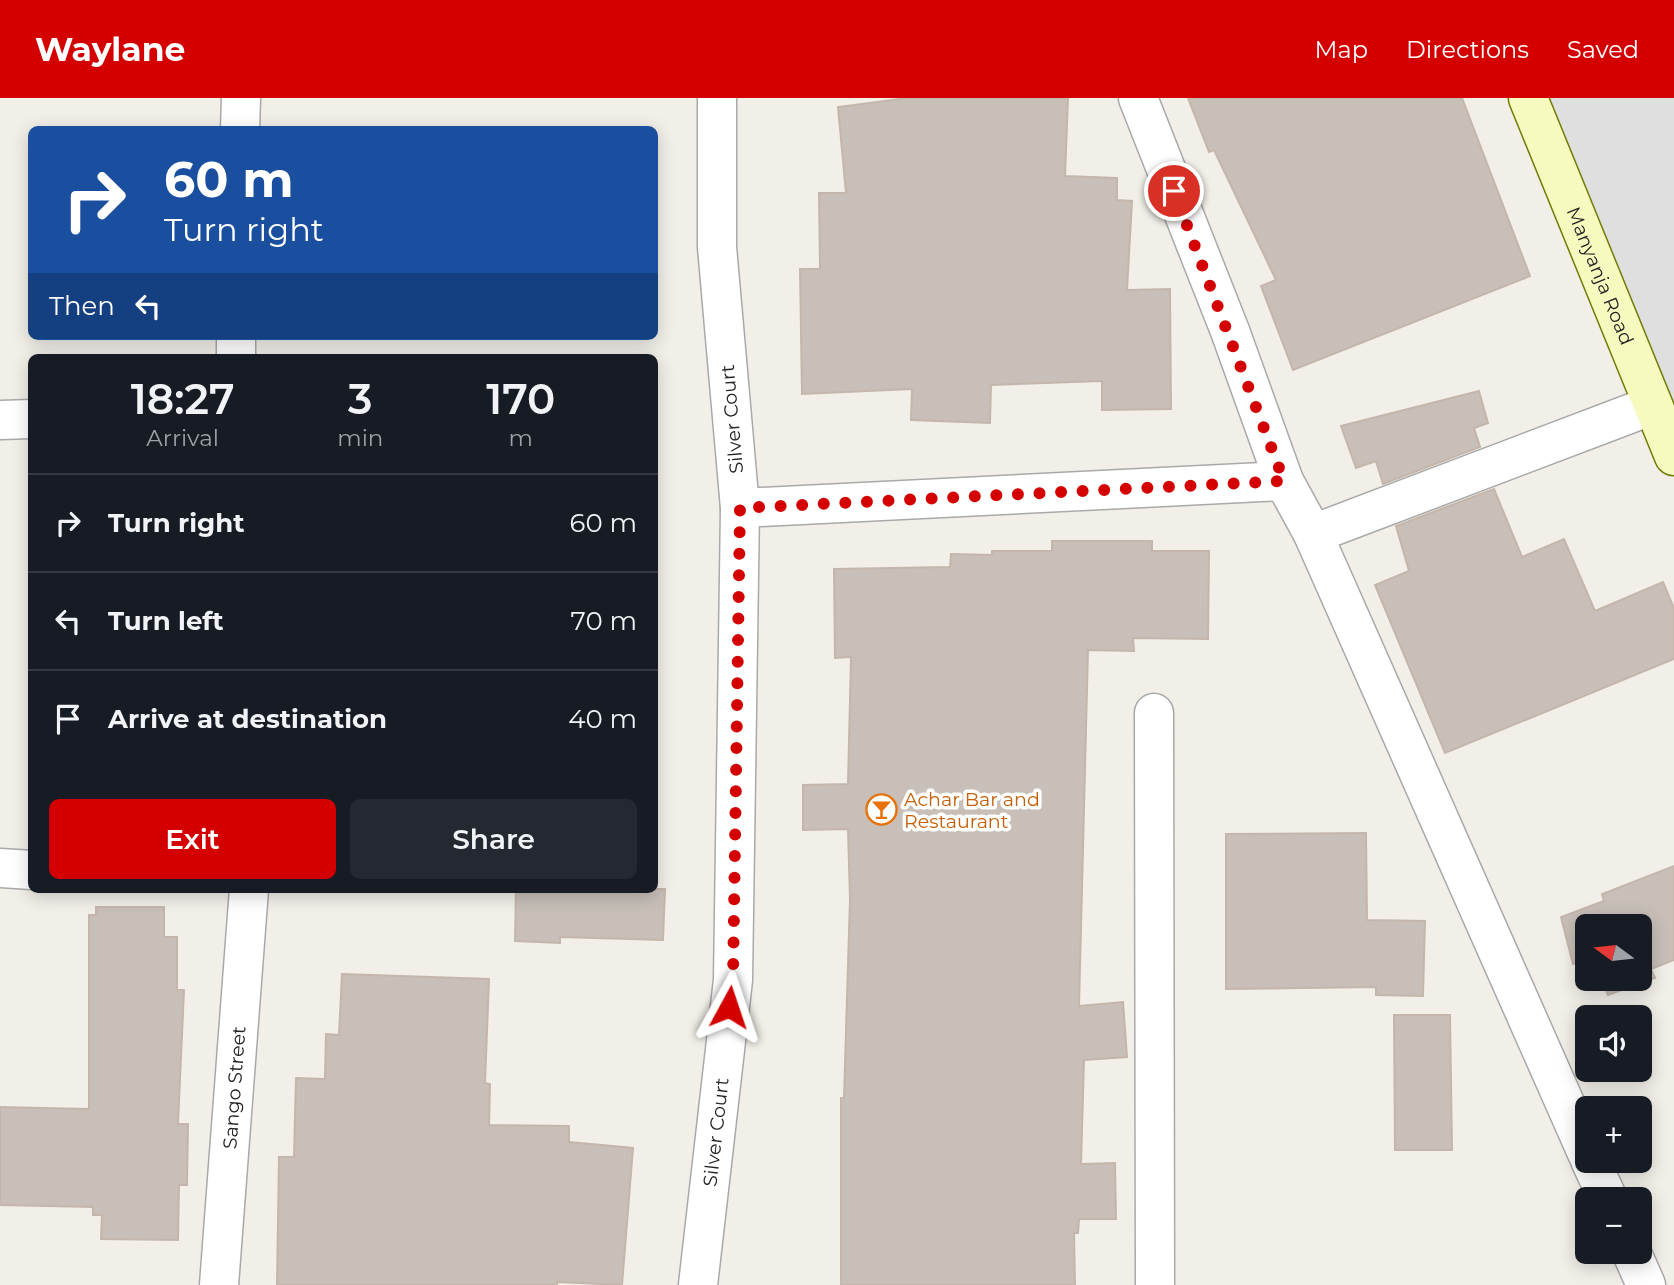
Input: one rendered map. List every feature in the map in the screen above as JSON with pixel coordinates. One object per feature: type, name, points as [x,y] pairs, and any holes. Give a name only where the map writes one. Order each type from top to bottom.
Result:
[{"type":"main road","name":"Manyanja Road","points":[[1528,98],[1674,456]]},
{"type":"street","points":[[240,126],[241,98]]},
{"type":"street","name":"Silver Court","points":[[698,1285],[733,979],[740,508],[717,247],[717,98]]},
{"type":"street","points":[[1138,98],[1230,331],[1284,481],[1313,534],[1575,1126]]},
{"type":"street","points":[[1313,534],[1653,405]]},
{"type":"street","points":[[0,420],[28,419]]},
{"type":"street","points":[[740,508],[1284,481]]},
{"type":"street","points":[[1154,713],[1154,1285]]},
{"type":"street","points":[[0,868],[28,870]]},
{"type":"street","name":"Sango Street","points":[[219,1285],[249,893]]},
{"type":"street","points":[[1637,1264],[1646,1285]]},
{"type":"shaded area","points":[[1533,98],[1674,98],[1674,430]]},
{"type":"building","points":[[907,98],[1068,98],[1065,176],[1117,178],[1117,200],[1132,201],[1127,290],[1170,289],[1171,409],[1102,410],[1102,381],[991,385],[990,423],[911,420],[912,389],[802,394],[800,269],[820,269],[819,193],[846,193],[838,107]]},
{"type":"building","points":[[1188,98],[1462,98],[1530,276],[1293,370],[1261,286],[1276,280],[1214,150],[1209,152]]},
{"type":"building","points":[[1479,391],[1488,423],[1474,428],[1480,447],[1383,484],[1376,461],[1356,468],[1341,426]]},
{"type":"building","points":[[1494,489],[1522,557],[1564,539],[1595,611],[1663,582],[1674,608],[1674,659],[1445,753],[1375,585],[1409,571],[1396,526]]},
{"type":"building","points":[[1052,541],[1152,541],[1152,551],[1209,551],[1208,639],[1133,638],[1134,651],[1088,650],[1079,1006],[1123,1002],[1127,1057],[1084,1060],[1081,1164],[1115,1163],[1116,1219],[1079,1219],[1078,1233],[1074,1233],[1075,1285],[841,1285],[841,1098],[844,1098],[850,899],[848,829],[803,830],[803,785],[848,784],[851,657],[835,658],[834,569],[950,567],[951,554],[992,555],[992,551],[1052,551]]},
{"type":"building","points":[[1366,833],[1367,920],[1425,921],[1423,996],[1376,995],[1376,987],[1226,989],[1226,834]]},
{"type":"building","points":[[1674,866],[1674,960],[1652,969],[1652,914],[1575,914],[1573,964],[1561,917],[1604,901],[1602,894]]},
{"type":"building","points":[[658,889],[665,889],[663,940],[560,937],[560,943],[515,941],[516,893],[658,893]]},
{"type":"building","points":[[96,907],[164,907],[164,937],[177,937],[177,990],[184,990],[178,1124],[188,1124],[187,1185],[179,1185],[178,1240],[101,1239],[102,1215],[93,1215],[93,1207],[0,1205],[0,1107],[89,1109],[89,915],[96,915]]},
{"type":"building","points":[[342,974],[489,979],[485,1083],[490,1084],[489,1125],[569,1126],[569,1142],[633,1148],[622,1285],[557,1282],[557,1285],[277,1285],[279,1157],[294,1157],[296,1078],[325,1079],[326,1034],[339,1035]]},
{"type":"building","points":[[1394,1015],[1450,1015],[1452,1150],[1395,1150]]},
{"type":"place","name":"Achar Bar and Restaurant","points":[[881,810]]},
{"type":"route","points":[[729,1007],[733,979],[740,508],[1284,481],[1230,331],[1174,191]]}]
